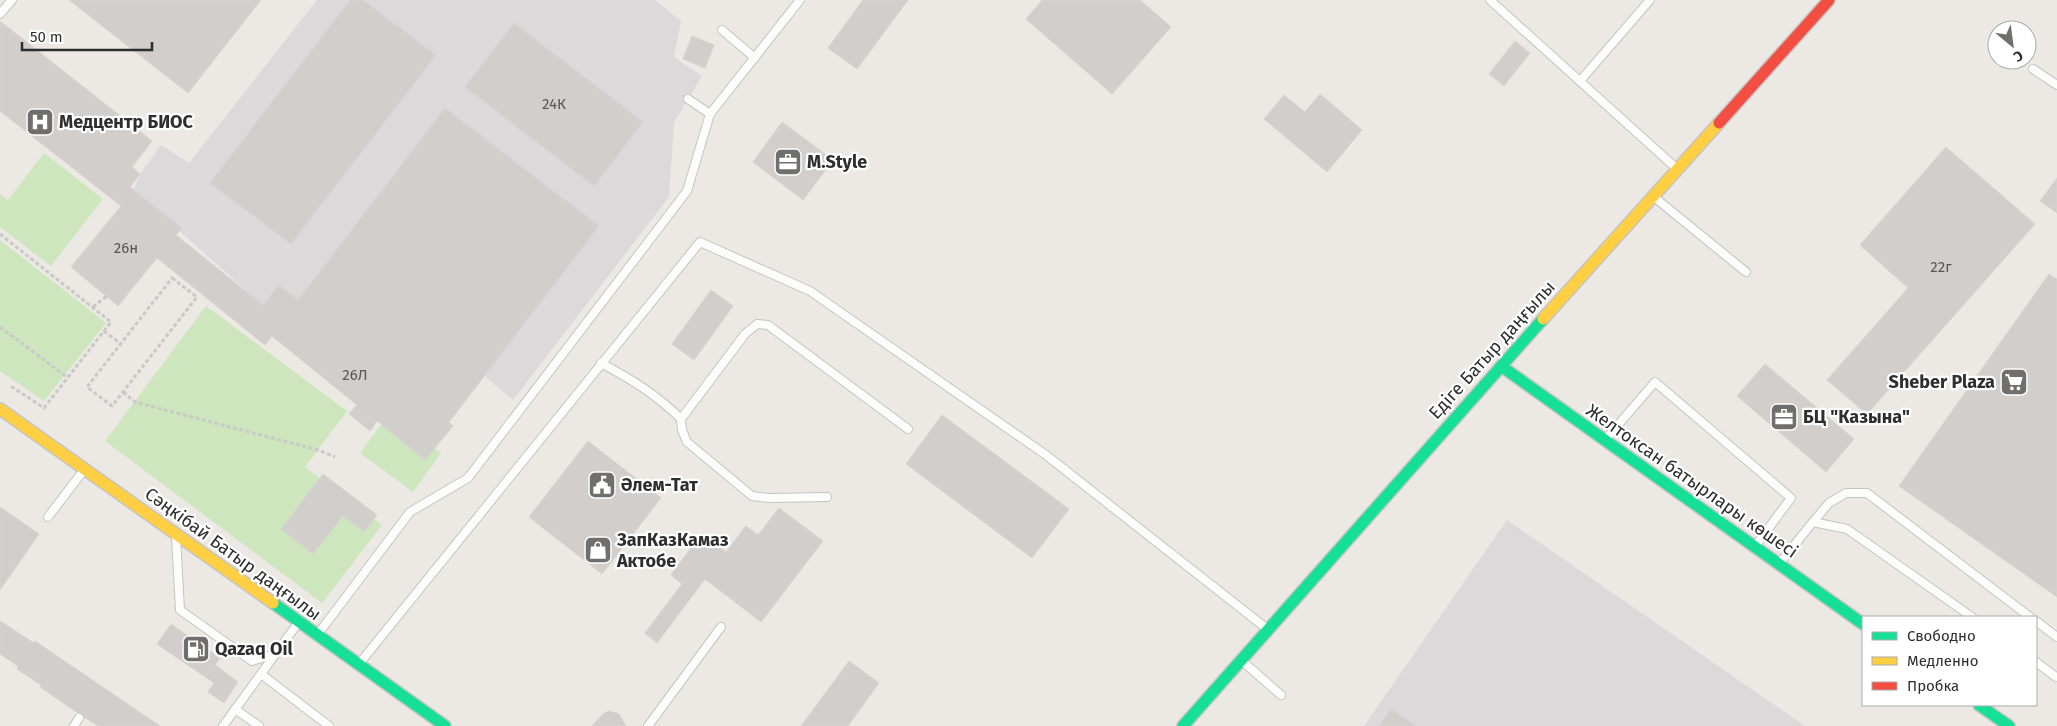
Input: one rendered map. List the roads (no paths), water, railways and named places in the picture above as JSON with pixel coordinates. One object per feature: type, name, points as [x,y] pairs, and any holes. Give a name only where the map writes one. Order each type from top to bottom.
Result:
[{"type":"main road","name":"Едіге Батыр даңғылы","points":[[1183,726],[1501,366],[1829,0]]},
{"type":"main road","name":"Желтоксан батырлары көшесі","points":[[1501,366],[1862,623]]},
{"type":"main road","name":"Сәңкібай Батыр даңғылы","points":[[0,409],[445,726]]},
{"type":"main road","points":[[1980,706],[2009,726]]},
{"type":"lane","points":[[0,14],[12,0]]},
{"type":"lane","points":[[317,636],[410,512],[468,478],[687,191],[710,114],[800,0]]},
{"type":"lane","points":[[1490,0],[1677,169]]},
{"type":"lane","points":[[1580,81],[1650,0]]},
{"type":"lane","points":[[722,30],[755,58]]},
{"type":"lane","points":[[2034,70],[2057,85]]},
{"type":"lane","points":[[688,99],[710,114]]},
{"type":"lane","points":[[1653,196],[1746,272]]},
{"type":"lane","points":[[358,665],[601,362],[700,242],[810,292],[1046,455],[1268,630]]},
{"type":"lane","points":[[681,419],[745,334],[756,324],[768,325],[908,429]]},
{"type":"lane","points":[[601,362],[637,383],[663,402],[681,419],[682,430],[687,442],[752,496],[768,498],[827,497]]},
{"type":"lane","points":[[1604,441],[1655,382],[1791,498],[1754,547]]},
{"type":"lane","points":[[48,517],[84,470]]},
{"type":"lane","points":[[1779,564],[1829,503],[1846,492],[1867,493],[2029,616]]},
{"type":"lane","points":[[1813,522],[1846,529],[1971,616]]},
{"type":"lane","points":[[176,535],[180,610],[252,661],[275,654]]},
{"type":"lane","points":[[2037,622],[2057,638]]},
{"type":"lane","points":[[223,726],[298,623]]},
{"type":"lane","points":[[648,726],[720,627]]},
{"type":"lane","points":[[1241,660],[1281,695]]},
{"type":"lane","points":[[2037,663],[2056,677]]},
{"type":"lane","points":[[261,674],[329,726]]},
{"type":"lane","points":[[235,709],[259,726]]},
{"type":"lane","points":[[74,726],[79,718]]},
{"type":"place","name":"Медцентр БИОС","points":[[40,122]]},
{"type":"place","name":"M.Style","points":[[788,162]]},
{"type":"place","name":"Sheber Plaza","points":[[2014,382]]},
{"type":"place","name":"БЦ \"Казына\"","points":[[1784,417]]},
{"type":"place","name":"Әлем-Тат","points":[[602,485]]},
{"type":"place","name":"ЗапКазКамаз Актобе","points":[[598,550]]},
{"type":"place","name":"Qazaq Oil","points":[[196,649]]}]
